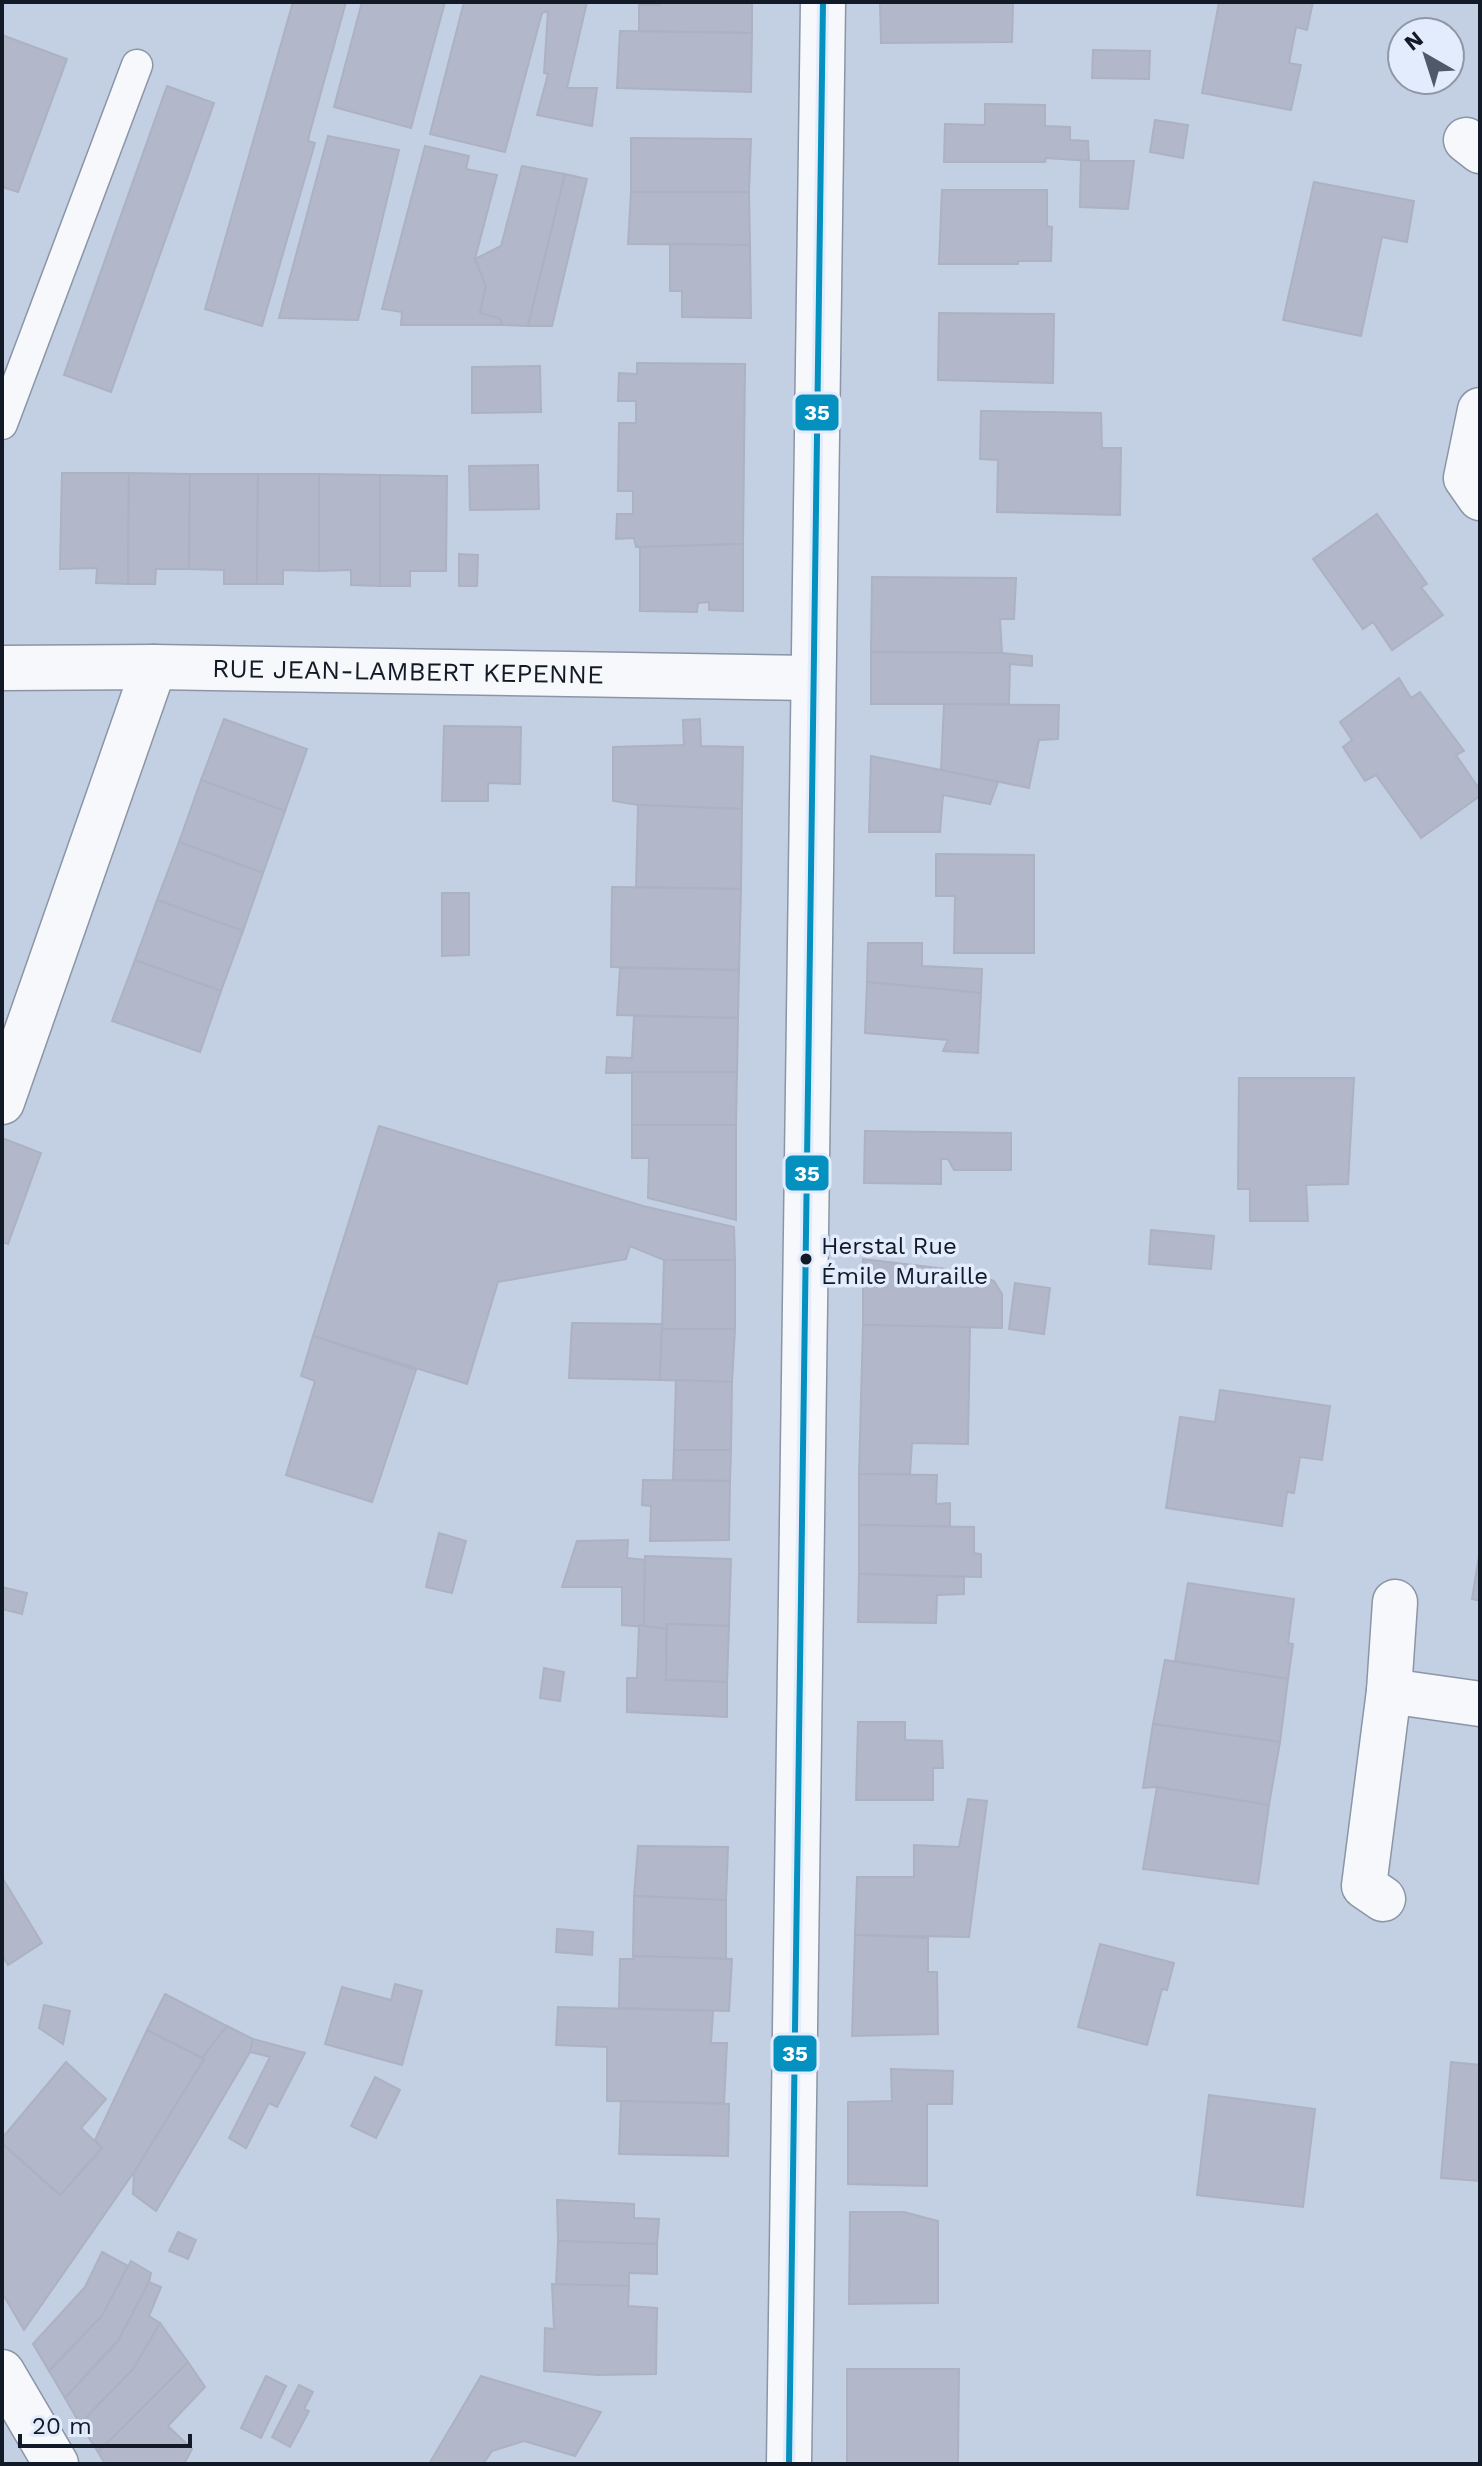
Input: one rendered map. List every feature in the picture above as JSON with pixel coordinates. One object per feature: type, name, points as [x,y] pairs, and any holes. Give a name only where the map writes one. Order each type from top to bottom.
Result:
[{"type":"street","points":[[789,2464],[823,2]]},
{"type":"street","points":[[1480,410],[1466,478],[1480,498]]},
{"type":"street","points":[[2,1102],[154,667]]},
{"type":"street","name":"RUE JEAN-LAMBERT KEPENNE","points":[[2,668],[154,667],[813,678]]},
{"type":"street","points":[[1383,1899],[1364,1886],[1389,1691],[1395,1602]]},
{"type":"street","points":[[1389,1691],[1480,1704]]},
{"type":"street","points":[[2,2372],[56,2464]]},
{"type":"lane","points":[[2,424],[137,65]]},
{"type":"building","points":[[293,2],[346,2],[308,141],[315,143],[262,326],[205,309]]},
{"type":"building","points":[[362,2],[445,2],[411,128],[334,107]]},
{"type":"building","points":[[464,2],[587,2],[567,88],[597,88],[592,126],[537,115],[548,74],[544,73],[548,11],[542,13],[505,152],[430,134]]},
{"type":"building","points":[[660,2],[752,2],[752,33],[639,31],[639,5],[660,5]]},
{"type":"building","points":[[880,2],[1013,2],[1012,42],[881,43]]},
{"type":"building","points":[[1219,2],[1313,2],[1307,30],[1296,27],[1289,63],[1301,65],[1291,110],[1202,93]]},
{"type":"building","points":[[620,31],[752,33],[751,92],[617,88]]},
{"type":"building","points":[[2,35],[67,59],[18,192],[2,187]]},
{"type":"building","points":[[1093,50],[1150,51],[1149,79],[1092,78]]},
{"type":"building","points":[[167,86],[214,103],[111,392],[64,375]]},
{"type":"building","points":[[985,104],[1045,105],[1045,126],[1070,127],[1070,140],[1088,141],[1089,161],[1046,158],[1045,162],[944,162],[945,124],[985,125]]},
{"type":"building","points":[[1155,120],[1188,125],[1183,158],[1150,152]]},
{"type":"building","points":[[328,136],[399,150],[358,320],[279,318]]},
{"type":"building","points":[[631,138],[751,139],[749,192],[631,192]]},
{"type":"building","points":[[425,146],[469,156],[466,169],[497,175],[475,259],[486,286],[480,313],[499,318],[503,325],[401,325],[402,312],[382,309]]},
{"type":"building","points":[[1081,161],[1134,161],[1128,209],[1080,207]]},
{"type":"building","points":[[522,166],[565,174],[528,326],[503,325],[499,318],[480,313],[486,286],[475,259],[501,246]]},
{"type":"building","points":[[565,174],[587,179],[552,326],[528,326]]},
{"type":"building","points":[[1314,182],[1414,201],[1407,242],[1382,237],[1361,336],[1283,320]]},
{"type":"building","points":[[942,190],[1047,190],[1047,226],[1052,227],[1051,261],[939,264]]},
{"type":"building","points":[[631,192],[749,192],[750,245],[628,244]]},
{"type":"building","points":[[670,244],[750,245],[751,318],[682,317],[682,291],[670,291]]},
{"type":"building","points":[[939,313],[1054,314],[1053,383],[938,380]]},
{"type":"building","points":[[637,363],[745,364],[743,544],[636,547],[634,538],[616,539],[617,514],[633,514],[633,491],[618,491],[619,423],[636,423],[636,401],[618,401],[619,373],[637,374]]},
{"type":"building","points":[[540,366],[541,412],[472,413],[472,367]]},
{"type":"building","points":[[981,411],[1101,413],[1102,448],[1121,448],[1120,515],[997,512],[998,460],[980,459]]},
{"type":"building","points":[[538,465],[539,509],[470,510],[469,466]]},
{"type":"building","points":[[62,473],[129,473],[128,584],[96,583],[97,568],[60,569]]},
{"type":"building","points":[[129,473],[190,474],[189,569],[156,569],[155,584],[128,584]]},
{"type":"building","points":[[190,474],[258,474],[257,584],[224,584],[224,570],[189,569]]},
{"type":"building","points":[[258,474],[319,474],[319,571],[283,570],[283,584],[257,584]]},
{"type":"building","points":[[319,474],[380,475],[380,586],[351,585],[351,570],[319,571]]},
{"type":"building","points":[[380,475],[447,476],[446,571],[410,571],[410,586],[380,586]]},
{"type":"building","points":[[1377,514],[1427,584],[1421,587],[1443,615],[1392,650],[1373,622],[1363,629],[1313,559]]},
{"type":"building","points":[[743,544],[743,611],[709,610],[709,602],[698,603],[697,612],[640,611],[640,547]]},
{"type":"building","points":[[459,554],[478,555],[477,586],[459,586]]},
{"type":"building","points":[[872,577],[1016,578],[1014,619],[1000,619],[1002,653],[871,652]]},
{"type":"building","points":[[871,652],[1002,653],[1032,656],[1032,666],[1010,664],[1009,704],[871,704]]},
{"type":"building","points":[[1399,678],[1411,698],[1420,692],[1464,751],[1456,755],[1480,790],[1480,796],[1421,838],[1376,775],[1365,781],[1343,747],[1352,740],[1340,722]]},
{"type":"building","points":[[944,704],[1059,705],[1058,739],[1039,740],[1029,788],[941,770]]},
{"type":"building","points":[[224,719],[307,749],[285,811],[201,780]]},
{"type":"building","points":[[700,719],[701,746],[743,747],[742,809],[638,805],[613,801],[613,747],[684,745],[683,720]]},
{"type":"building","points":[[444,726],[521,727],[520,784],[488,783],[488,801],[442,801]]},
{"type":"building","points":[[871,756],[998,782],[990,804],[943,795],[940,832],[869,832]]},
{"type":"building","points":[[201,780],[285,811],[263,873],[179,842]]},
{"type":"building","points":[[638,805],[742,809],[741,889],[636,887]]},
{"type":"building","points":[[179,842],[263,873],[243,931],[157,900]]},
{"type":"building","points":[[936,854],[1034,855],[1034,953],[954,953],[955,896],[936,896]]},
{"type":"building","points":[[612,887],[741,889],[739,970],[611,967]]},
{"type":"building","points":[[442,893],[469,893],[469,955],[442,956]]},
{"type":"building","points":[[157,900],[243,931],[221,991],[135,960]]},
{"type":"building","points":[[868,943],[922,943],[922,966],[982,969],[981,993],[867,982]]},
{"type":"building","points":[[135,960],[221,991],[200,1052],[112,1021]]},
{"type":"building","points":[[620,968],[739,970],[738,1018],[617,1015]]},
{"type":"building","points":[[867,982],[981,993],[978,1053],[943,1051],[948,1040],[865,1033]]},
{"type":"building","points":[[634,1016],[738,1018],[737,1072],[606,1073],[607,1057],[632,1058]]},
{"type":"building","points":[[632,1072],[737,1072],[736,1125],[632,1125]]},
{"type":"building","points":[[1239,1078],[1354,1078],[1348,1184],[1306,1185],[1308,1221],[1250,1221],[1250,1189],[1238,1189]]},
{"type":"building","points":[[632,1125],[736,1125],[736,1220],[648,1198],[649,1158],[632,1158]]},
{"type":"building","points":[[379,1126],[643,1206],[734,1227],[735,1260],[664,1260],[630,1246],[626,1259],[498,1282],[467,1384],[313,1336]]},
{"type":"building","points":[[865,1131],[1011,1133],[1011,1170],[954,1170],[948,1159],[941,1159],[941,1184],[864,1183]]},
{"type":"building","points":[[2,1138],[41,1153],[8,1244],[2,1242]]},
{"type":"building","points":[[1151,1230],[1214,1236],[1211,1269],[1149,1264]]},
{"type":"building","points":[[863,1259],[946,1269],[947,1274],[980,1275],[994,1281],[1002,1294],[1002,1328],[863,1325]]},
{"type":"building","points":[[664,1260],[735,1260],[735,1329],[662,1329]]},
{"type":"building","points":[[1015,1283],[1050,1288],[1044,1334],[1009,1329]]},
{"type":"building","points":[[572,1323],[662,1324],[660,1380],[569,1378]]},
{"type":"building","points":[[863,1325],[970,1327],[968,1444],[912,1443],[910,1474],[859,1474]]},
{"type":"building","points":[[662,1329],[735,1329],[732,1382],[660,1380]]},
{"type":"building","points":[[313,1336],[416,1370],[372,1502],[286,1475],[315,1381],[301,1376]]},
{"type":"building","points":[[676,1380],[732,1382],[731,1450],[674,1450]]},
{"type":"building","points":[[1220,1390],[1330,1406],[1322,1460],[1300,1457],[1294,1493],[1287,1492],[1282,1526],[1166,1508],[1180,1417],[1215,1422]]},
{"type":"building","points":[[674,1450],[731,1450],[730,1481],[673,1480]]},
{"type":"building","points":[[859,1474],[937,1475],[936,1504],[950,1503],[950,1527],[859,1525]]},
{"type":"building","points":[[643,1480],[730,1481],[729,1540],[650,1541],[651,1506],[642,1505]]},
{"type":"building","points":[[859,1525],[974,1527],[974,1553],[981,1554],[981,1577],[859,1574]]},
{"type":"building","points":[[439,1533],[466,1541],[452,1593],[426,1587]]},
{"type":"building","points":[[628,1540],[627,1558],[645,1560],[644,1627],[622,1625],[622,1587],[562,1587],[577,1541]]},
{"type":"building","points":[[1480,1550],[1480,1601],[1472,1599]]},
{"type":"building","points":[[645,1556],[731,1559],[729,1626],[667,1624],[666,1629],[644,1627]]},
{"type":"building","points":[[859,1574],[964,1577],[964,1594],[937,1595],[936,1623],[858,1622]]},
{"type":"building","points":[[1188,1583],[1294,1599],[1288,1643],[1293,1644],[1288,1679],[1175,1661]]},
{"type":"building","points":[[2,1587],[27,1593],[22,1614],[2,1609]]},
{"type":"building","points":[[667,1624],[729,1626],[727,1682],[666,1680]]},
{"type":"building","points":[[639,1625],[666,1629],[666,1680],[727,1682],[727,1717],[627,1712],[627,1678],[637,1678]]},
{"type":"building","points":[[1165,1660],[1288,1679],[1280,1742],[1153,1724]]},
{"type":"building","points":[[544,1668],[564,1672],[560,1701],[540,1698]]},
{"type":"building","points":[[858,1722],[905,1722],[905,1740],[942,1741],[943,1768],[933,1768],[933,1800],[856,1800]]},
{"type":"building","points":[[1153,1724],[1280,1742],[1269,1805],[1157,1787],[1143,1788]]},
{"type":"building","points":[[1157,1787],[1269,1805],[1258,1884],[1143,1869]]},
{"type":"building","points":[[968,1799],[987,1801],[969,1937],[855,1935],[857,1877],[914,1877],[914,1845],[959,1847]]},
{"type":"building","points":[[638,1846],[728,1847],[726,1900],[634,1896]]},
{"type":"building","points":[[3,1879],[42,1943],[8,1965],[2,1955]]},
{"type":"building","points":[[634,1896],[726,1900],[726,1959],[633,1956]]},
{"type":"building","points":[[557,1929],[593,1932],[592,1955],[556,1952]]},
{"type":"building","points":[[855,1935],[928,1938],[928,1972],[937,1972],[938,2034],[852,2036]]},
{"type":"building","points":[[1100,1944],[1174,1963],[1167,1990],[1162,1989],[1147,2045],[1078,2027]]},
{"type":"building","points":[[633,1956],[732,1959],[729,2011],[619,2008],[620,1959],[634,1959]]},
{"type":"building","points":[[395,1984],[422,1991],[402,2065],[325,2044],[342,1987],[391,2000]]},
{"type":"building","points":[[165,1994],[227,2026],[202,2058],[147,2030]]},
{"type":"building","points":[[44,2005],[70,2011],[63,2044],[39,2028]]},
{"type":"building","points":[[558,2007],[713,2011],[711,2043],[727,2043],[724,2103],[607,2101],[607,2047],[556,2045]]},
{"type":"building","points":[[227,2026],[253,2039],[250,2052],[156,2211],[133,2194],[134,2172],[202,2058]]},
{"type":"building","points":[[147,2030],[204,2059],[134,2172],[24,2330],[2,2293],[2,2143],[60,2195],[102,2148],[95,2140]]},
{"type":"building","points":[[253,2039],[305,2053],[277,2107],[269,2103],[246,2148],[229,2138],[270,2057],[250,2052]]},
{"type":"building","points":[[66,2062],[106,2099],[81,2128],[102,2148],[60,2195],[2,2143],[2,2138]]},
{"type":"building","points":[[1451,2062],[1480,2065],[1480,2181],[1441,2178]]},
{"type":"building","points":[[891,2069],[953,2071],[952,2104],[927,2104],[927,2186],[848,2184],[848,2102],[892,2101]]},
{"type":"building","points":[[375,2077],[400,2090],[376,2138],[351,2126]]},
{"type":"building","points":[[1209,2095],[1315,2109],[1303,2207],[1197,2195]]},
{"type":"building","points":[[621,2101],[729,2104],[728,2156],[619,2154]]},
{"type":"building","points":[[557,2200],[634,2204],[634,2218],[659,2219],[657,2244],[558,2241]]},
{"type":"building","points":[[850,2212],[904,2212],[938,2221],[938,2303],[849,2304]]},
{"type":"building","points":[[178,2232],[196,2240],[188,2259],[169,2251]]},
{"type":"building","points":[[558,2241],[657,2244],[657,2274],[629,2273],[629,2286],[556,2285]]},
{"type":"building","points":[[102,2252],[128,2266],[102,2316],[49,2371],[33,2344],[85,2287]]},
{"type":"building","points":[[131,2261],[151,2273],[149,2282],[118,2341],[65,2398],[49,2371],[102,2316]]},
{"type":"building","points":[[149,2282],[161,2287],[149,2316],[160,2323],[134,2368],[80,2424],[65,2398],[118,2341]]},
{"type":"building","points":[[552,2284],[629,2286],[628,2306],[657,2308],[656,2374],[598,2375],[544,2371],[545,2328],[554,2329]]},
{"type":"building","points":[[160,2323],[188,2362],[98,2452],[80,2424],[134,2368]]},
{"type":"building","points":[[188,2362],[205,2387],[168,2426],[192,2449],[184,2464],[105,2464],[98,2452]]},
{"type":"building","points":[[847,2369],[959,2369],[958,2463],[847,2464]]},
{"type":"building","points":[[266,2376],[286,2386],[261,2438],[241,2428]]},
{"type":"building","points":[[481,2376],[601,2412],[575,2456],[524,2441],[492,2451],[483,2464],[429,2464]]},
{"type":"building","points":[[299,2385],[313,2392],[304,2409],[309,2411],[290,2447],[272,2437]]},
{"type":"transit line","name":"35","points":[[789,2464],[823,2]]},
{"type":"place","name":"Herstal Rue Émile Muraille","points":[[806,1259]]}]
